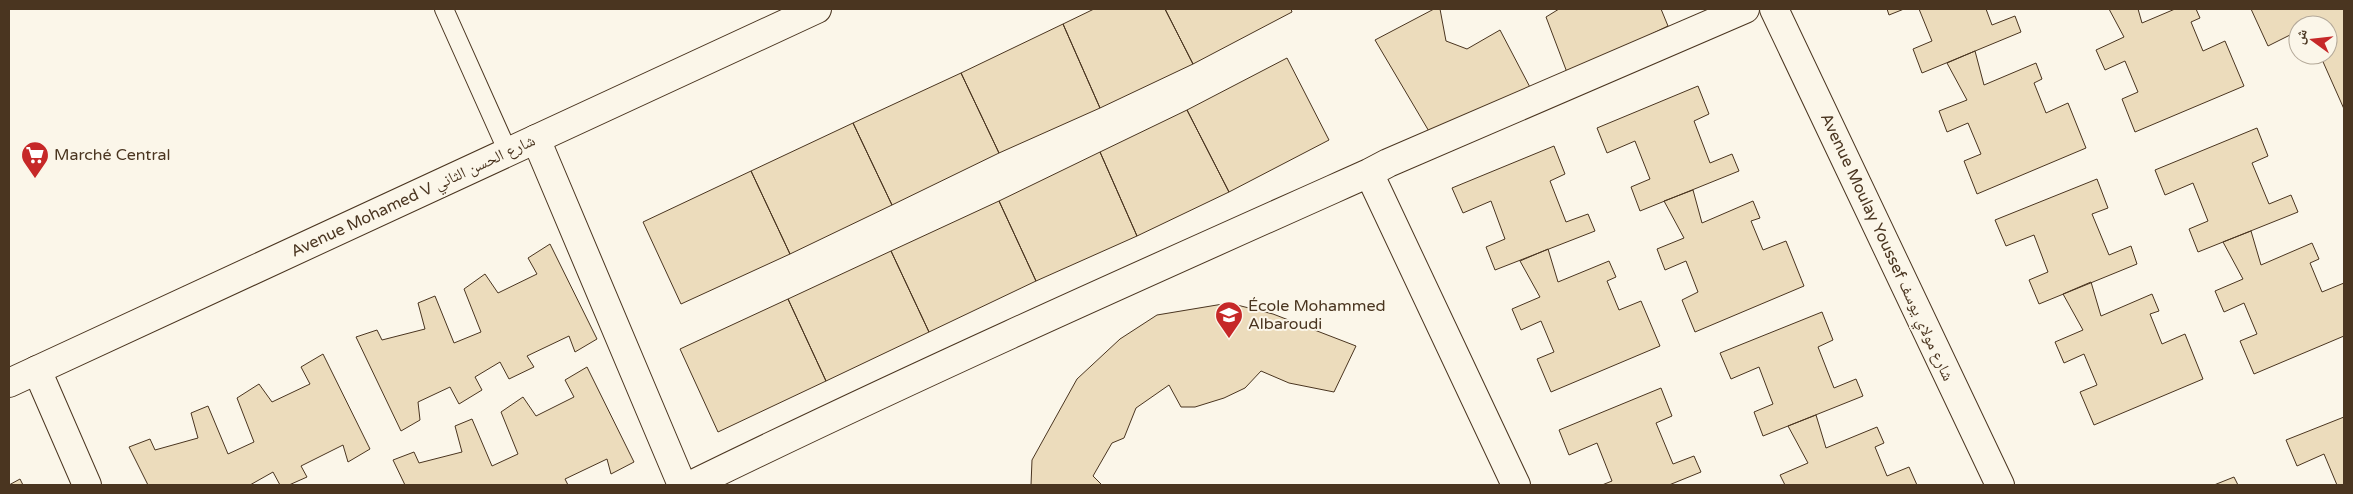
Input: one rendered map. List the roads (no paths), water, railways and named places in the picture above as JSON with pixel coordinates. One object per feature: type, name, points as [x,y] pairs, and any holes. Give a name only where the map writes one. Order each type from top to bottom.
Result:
[{"type":"street","name":"Avenue Mohamed V شارع الحسن الثاني","points":[[9,383],[536,139],[785,16],[817,9]]},
{"type":"street","points":[[691,485],[1018,330],[1369,173],[1388,162],[1745,9]]},
{"type":"street","name":"Avenue Moulay Youssef شارع مولاي يوسف","points":[[1774,9],[2000,485]]},
{"type":"street","points":[[536,139],[682,485]]},
{"type":"street","points":[[1369,173],[1516,485]]},
{"type":"street","points":[[37,370],[86,485]]},
{"type":"lane","points":[[444,9],[508,152]]},
{"type":"place","name":"Marché Central","points":[[35,179]]},
{"type":"place","name":"École Mohammed Albaroudi","points":[[1229,339]]}]
